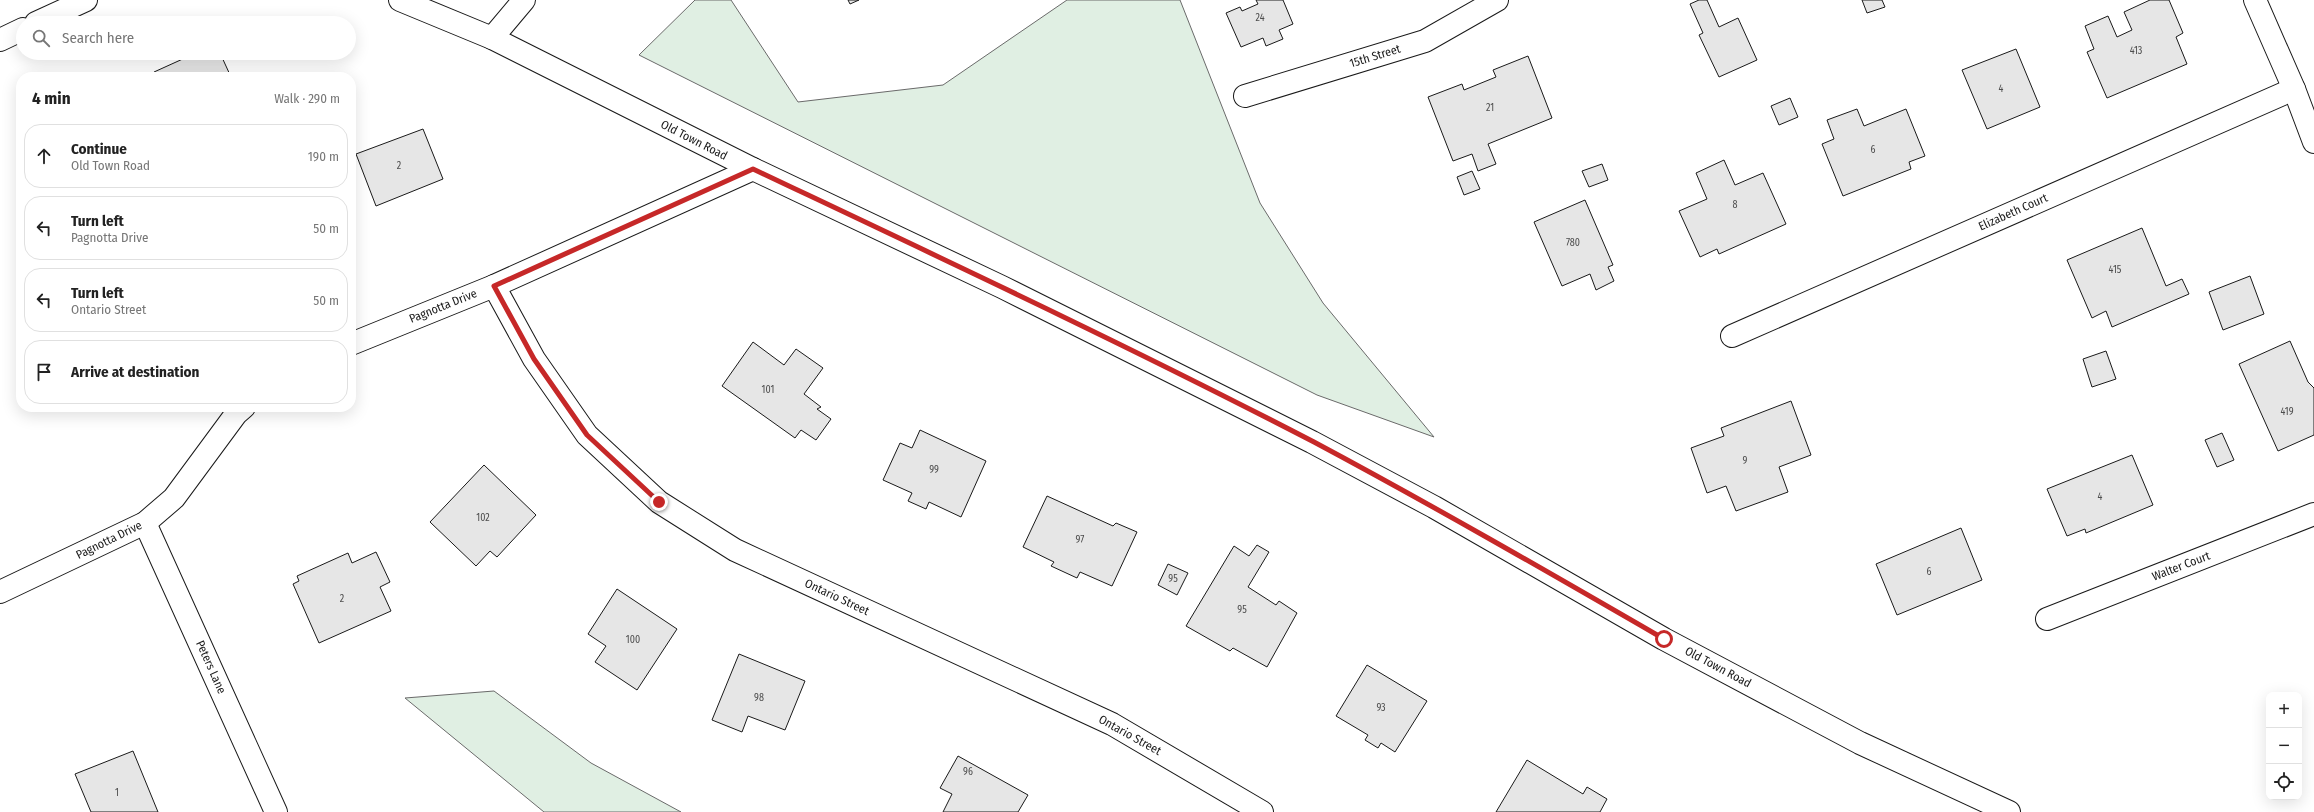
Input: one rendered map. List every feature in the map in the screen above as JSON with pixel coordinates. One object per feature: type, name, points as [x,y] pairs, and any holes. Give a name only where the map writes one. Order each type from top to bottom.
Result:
[{"type":"street","points":[[51,16],[86,0]]},
{"type":"street","name":"Old Town Road","points":[[400,0],[492,38],[753,169],[1002,287],[1312,442],[1434,507],[1678,647],[1860,743],[2009,812]]},
{"type":"street","points":[[492,38],[524,0]]},
{"type":"street","name":"15th Street","points":[[1246,96],[1425,41],[1496,0]]},
{"type":"street","points":[[2255,0],[2294,89],[2314,142]]},
{"type":"street","points":[[0,40],[16,32]]},
{"type":"street","name":"Elizabeth Court","points":[[1732,336],[2294,89]]},
{"type":"street","name":"Pagnotta Drive","points":[[356,342],[494,286],[753,169]]},
{"type":"street","name":"Ontario Street","points":[[494,286],[534,359],[587,435],[659,502],[735,550],[1112,724],[1262,812]]},
{"type":"street","name":"Pagnotta Drive","points":[[0,592],[146,523],[174,498],[238,412]]},
{"type":"street","name":"Walter Court","points":[[2047,619],[2314,514]]},
{"type":"street","name":"Peters Lane","points":[[146,523],[276,812]]},
{"type":"green space","points":[[695,0],[731,0],[798,102],[943,85],[1067,0],[1180,0],[1260,203],[1323,303],[1434,437],[1317,395],[639,55]]},
{"type":"green space","points":[[494,691],[591,763],[681,812],[544,812],[405,698]]},
{"type":"building","points":[[848,0],[859,0],[850,4]]},
{"type":"building","points":[[1256,0],[1283,0],[1293,24],[1279,30],[1283,39],[1266,46],[1263,38],[1241,47],[1226,13],[1240,7],[1242,11],[1258,4]]},
{"type":"building","points":[[1699,0],[1707,0],[1719,27],[1738,18],[1757,60],[1719,77],[1699,35],[1703,33],[1690,4]]},
{"type":"building","points":[[1862,0],[1882,0],[1885,7],[1867,13]]},
{"type":"building","points":[[2150,0],[2169,0],[2183,33],[2176,37],[2187,64],[2107,98],[2087,52],[2094,49],[2085,26],[2108,16],[2117,37],[2132,30],[2124,12]]},
{"type":"building","points":[[2016,49],[2040,107],[1987,129],[1962,70]]},
{"type":"building","points":[[1528,56],[1552,118],[1488,144],[1496,164],[1478,171],[1472,154],[1453,161],[1428,97],[1462,84],[1464,90],[1496,77],[1493,70]]},
{"type":"building","points":[[181,60],[223,60],[229,72],[154,72]]},
{"type":"building","points":[[1790,98],[1798,117],[1779,125],[1771,106]]},
{"type":"building","points":[[1857,109],[1864,126],[1906,109],[1925,156],[1909,162],[1911,169],[1843,196],[1822,144],[1834,139],[1827,120]]},
{"type":"building","points":[[423,129],[443,179],[376,206],[356,154]]},
{"type":"building","points":[[1724,160],[1735,185],[1763,173],[1786,224],[1719,254],[1717,249],[1700,257],[1679,211],[1707,199],[1696,173]]},
{"type":"building","points":[[1602,164],[1608,180],[1589,187],[1582,171]]},
{"type":"building","points":[[1472,171],[1480,189],[1464,195],[1457,177]]},
{"type":"building","points":[[1585,200],[1613,265],[1608,267],[1614,281],[1596,290],[1590,274],[1562,286],[1534,222]]},
{"type":"building","points":[[2142,228],[2166,286],[2182,279],[2189,294],[2112,327],[2106,311],[2092,318],[2067,260]]},
{"type":"building","points":[[2250,276],[2264,314],[2223,330],[2209,292]]},
{"type":"building","points":[[2290,341],[2308,382],[2314,388],[2314,435],[2278,451],[2239,364]]},
{"type":"building","points":[[753,342],[784,365],[796,349],[823,368],[804,394],[821,407],[817,409],[831,419],[816,440],[801,430],[795,438],[722,386]]},
{"type":"building","points":[[2106,351],[2116,379],[2092,387],[2083,359]]},
{"type":"building","points":[[1791,401],[1811,455],[1779,467],[1788,492],[1736,511],[1726,486],[1707,493],[1691,448],[1724,436],[1721,428]]},
{"type":"building","points":[[920,430],[986,461],[961,517],[929,502],[926,509],[908,501],[912,493],[883,480],[900,443],[912,448]]},
{"type":"building","points":[[2222,433],[2234,460],[2217,467],[2205,440]]},
{"type":"building","points":[[2132,455],[2153,505],[2086,533],[2085,529],[2067,536],[2047,489]]},
{"type":"building","points":[[484,465],[536,515],[497,557],[490,551],[476,566],[430,522]]},
{"type":"building","points":[[1047,496],[1113,526],[1116,523],[1137,532],[1112,586],[1080,572],[1077,578],[1051,566],[1054,562],[1023,547]]},
{"type":"building","points":[[1961,528],[1982,580],[1897,615],[1876,564]]},
{"type":"building","points":[[1257,545],[1269,552],[1248,587],[1276,605],[1279,601],[1297,613],[1267,667],[1233,648],[1230,651],[1186,626],[1234,546],[1249,556]]},
{"type":"building","points":[[376,552],[390,582],[380,587],[391,611],[319,643],[293,584],[299,581],[297,576],[348,553],[352,563]]},
{"type":"building","points":[[1168,564],[1188,573],[1177,595],[1158,585]]},
{"type":"building","points":[[617,589],[677,629],[637,690],[595,662],[606,646],[588,634]]},
{"type":"building","points":[[739,654],[805,681],[785,730],[748,716],[742,732],[712,720]]},
{"type":"building","points":[[1367,665],[1427,701],[1395,752],[1381,743],[1378,748],[1365,740],[1368,735],[1336,716]]},
{"type":"building","points":[[133,751],[158,812],[91,812],[75,774]]},
{"type":"building","points":[[958,756],[1028,795],[1018,812],[943,812],[952,794],[940,788]]},
{"type":"building","points":[[1527,760],[1583,794],[1587,787],[1607,799],[1600,812],[1496,812]]},
{"type":"route","points":[[659,502],[587,435],[534,359],[494,286],[753,169],[1002,287],[1312,442],[1434,507],[1664,639]]}]
